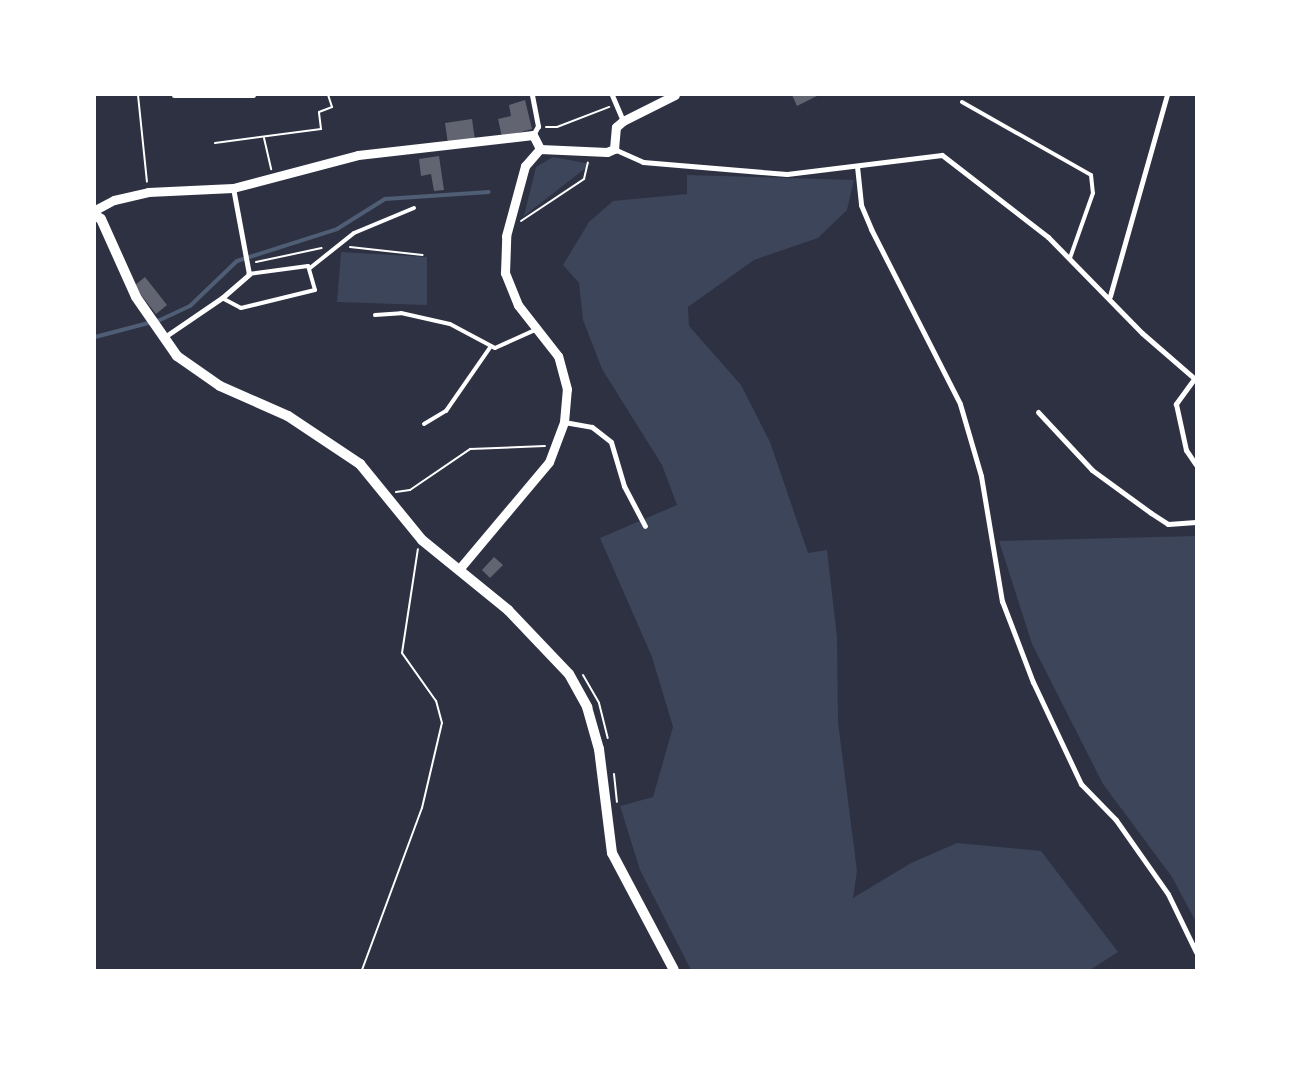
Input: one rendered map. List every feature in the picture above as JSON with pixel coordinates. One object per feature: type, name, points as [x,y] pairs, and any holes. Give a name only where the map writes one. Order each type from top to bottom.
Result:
[{"type":"main road","points":[[95,214],[101,219],[147,314],[162,338],[198,372],[288,416],[360,464],[422,540],[460,568],[546,645],[578,690],[599,749],[612,853],[674,970]]},
{"type":"street","points":[[174,95],[253,95]]},
{"type":"street","points":[[532,95],[538,126],[533,135]]},
{"type":"street","points":[[612,95],[614,106],[623,121]]},
{"type":"street","points":[[614,148],[616,128],[623,121],[675,95]]},
{"type":"street","points":[[1110,296],[1167,95]]},
{"type":"street","points":[[95,210],[114,200],[148,192],[233,188],[358,155],[533,135]]},
{"type":"street","points":[[533,135],[540,149]]},
{"type":"street","points":[[540,149],[589,152],[614,148],[633,160],[715,170],[787,174],[942,155],[1012,205],[1110,296],[1142,333],[1195,380],[1176,404],[1178,428],[1196,465]]},
{"type":"street","points":[[460,568],[558,446],[564,422],[564,374],[539,328],[509,289],[503,256],[525,166],[540,149]]},
{"type":"street","points":[[857,166],[867,221],[960,404],[981,476],[1002,601],[1033,682],[1080,784],[1116,820],[1168,894],[1196,952]]},
{"type":"street","points":[[162,338],[222,298],[249,274],[233,188]]},
{"type":"street","points":[[1038,412],[1092,470],[1151,513],[1168,524],[1196,522]]},
{"type":"street","points":[[564,422],[592,427],[610,442],[624,486],[644,526]]},
{"type":"lane","points":[[962,102],[1091,175],[1093,193],[1070,258]]},
{"type":"lane","points":[[249,274],[310,268],[354,233],[414,208]]},
{"type":"lane","points":[[222,298],[241,308],[313,291],[310,268]]},
{"type":"lane","points":[[375,315],[401,314],[444,322],[491,346],[504,347],[539,328]]},
{"type":"lane","points":[[424,424],[446,411],[491,346]]},
{"type":"path","points":[[138,95],[148,192]]},
{"type":"path","points":[[215,143],[264,138],[321,128],[319,112],[332,107],[328,95]]},
{"type":"path","points":[[538,126],[557,127],[614,106]]},
{"type":"path","points":[[264,138],[268,155]]},
{"type":"path","points":[[524,219],[584,179],[589,152]]},
{"type":"path","points":[[383,492],[410,490],[459,454],[481,446],[558,446]]},
{"type":"path","points":[[362,970],[422,808],[442,724],[436,701],[401,647],[422,540]]},
{"type":"shaded area","points":[[553,157],[591,164],[524,216],[536,167]]},
{"type":"shaded area","points":[[687,175],[854,180],[847,210],[818,238],[754,260],[688,307],[689,326],[741,385],[770,442],[808,553],[827,550],[837,637],[838,722],[857,871],[853,898],[911,863],[957,843],[1041,851],[1118,952],[1090,970],[691,970],[640,870],[620,806],[653,797],[673,727],[652,657],[600,538],[677,505],[662,465],[602,369],[583,320],[579,283],[563,265],[589,222],[613,201],[687,194]]},
{"type":"shaded area","points":[[341,252],[427,257],[427,305],[337,302]]},
{"type":"shaded area","points":[[1196,536],[1196,922],[1172,877],[1103,784],[1032,644],[999,541]]},
{"type":"building","points":[[792,95],[819,95],[797,106]]},
{"type":"building","points":[[525,100],[532,129],[502,137],[498,119],[511,116],[509,105]]},
{"type":"building","points":[[472,119],[475,140],[448,144],[445,123]]},
{"type":"building","points":[[439,156],[444,190],[434,191],[431,174],[421,176],[419,159]]},
{"type":"building","points":[[145,277],[167,305],[156,314],[134,286]]},
{"type":"building","points":[[494,557],[503,565],[490,578],[482,570]]},
{"type":"waterway","points":[[95,337],[160,320],[190,306],[237,261],[337,229],[385,199],[489,192]]}]
